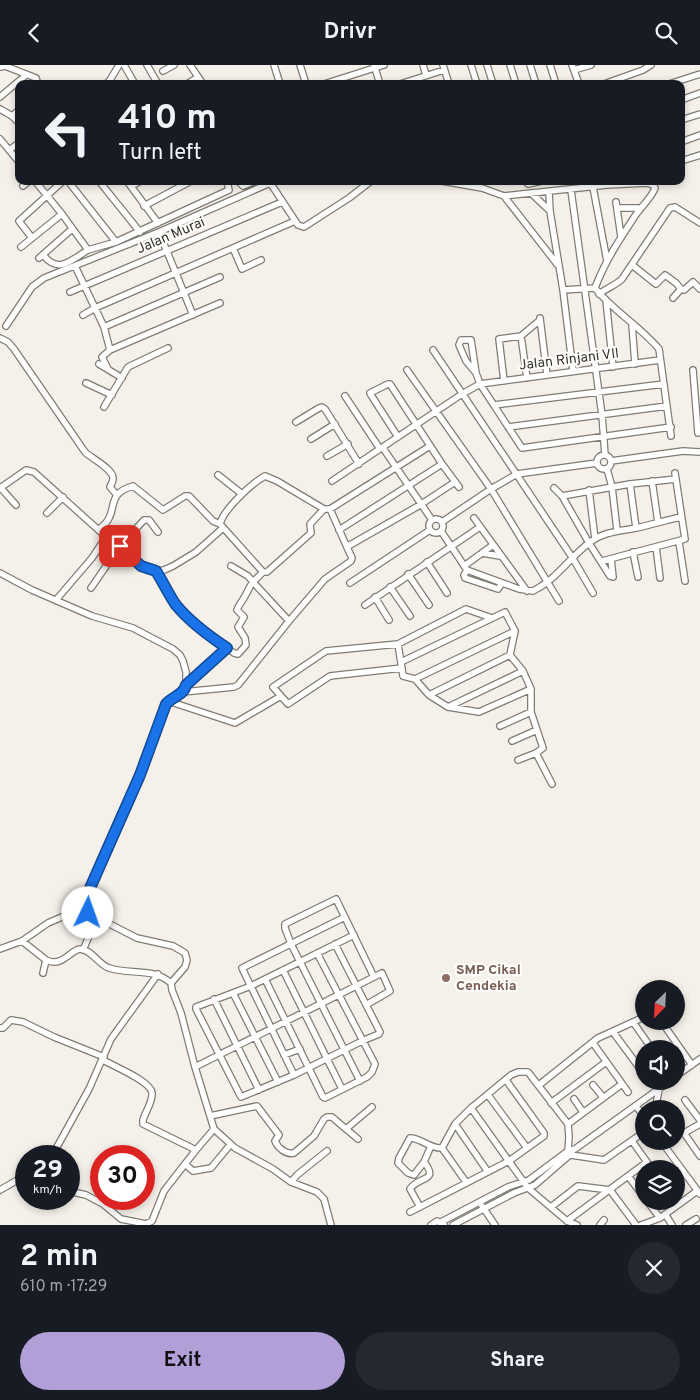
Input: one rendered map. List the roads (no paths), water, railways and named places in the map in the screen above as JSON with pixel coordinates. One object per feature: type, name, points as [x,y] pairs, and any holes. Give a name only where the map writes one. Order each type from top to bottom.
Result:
[{"type":"street","points":[[110,80],[119,65]]},
{"type":"street","points":[[124,65],[133,80]]},
{"type":"street","points":[[147,65],[156,80]]},
{"type":"street","points":[[163,71],[174,65]]},
{"type":"street","points":[[190,65],[200,80]]},
{"type":"street","points":[[274,65],[279,80]]},
{"type":"street","points":[[335,80],[375,66],[384,65]]},
{"type":"street","points":[[423,65],[426,75]]},
{"type":"street","points":[[471,65],[476,80]]},
{"type":"street","points":[[487,65],[492,80]]},
{"type":"street","points":[[510,65],[515,80]]},
{"type":"street","points":[[530,65],[535,80]]},
{"type":"street","points":[[550,65],[555,80]]},
{"type":"street","points":[[577,80],[573,68],[591,65]]},
{"type":"street","points":[[0,67],[5,66],[36,78],[37,80]]},
{"type":"street","points":[[302,66],[305,80]]},
{"type":"street","points":[[375,66],[379,80]]},
{"type":"street","points":[[614,80],[650,66]]},
{"type":"street","points":[[412,80],[444,67],[448,80]]},
{"type":"street","points":[[681,80],[700,74]]},
{"type":"street","points":[[20,80],[26,75]]},
{"type":"street","points":[[193,80],[198,77]]},
{"type":"street","points":[[0,97],[15,84]]},
{"type":"street","points":[[685,99],[700,93]]},
{"type":"street","points":[[0,109],[15,119]]},
{"type":"street","points":[[685,119],[700,114]]},
{"type":"street","points":[[685,140],[700,135]]},
{"type":"street","points":[[1,144],[15,157]]},
{"type":"street","points":[[9,150],[15,146]]},
{"type":"street","points":[[685,160],[700,155]]},
{"type":"street","points":[[38,185],[62,214],[88,251]]},
{"type":"street","points":[[32,238],[19,221],[58,185]]},
{"type":"street","points":[[71,185],[116,242]]},
{"type":"street","points":[[103,185],[140,231]]},
{"type":"street","points":[[130,185],[158,223]]},
{"type":"street","points":[[144,206],[183,185]]},
{"type":"street","points":[[72,229],[41,257],[56,266],[61,265],[88,251],[116,242],[229,190],[228,185]]},
{"type":"street","points":[[6,326],[32,287],[38,282],[159,232],[263,185]]},
{"type":"street","points":[[272,185],[298,225],[304,227],[366,185]]},
{"type":"street","points":[[465,185],[482,188],[504,196],[632,185]]},
{"type":"street","points":[[594,288],[606,261],[655,189],[653,185]]},
{"type":"street","points":[[593,187],[606,261]]},
{"type":"street","points":[[572,190],[602,415],[605,455]]},
{"type":"street","points":[[549,192],[550,211],[563,290],[573,371]]},
{"type":"street","points":[[531,193],[550,211]]},
{"type":"street","points":[[504,196],[558,265]]},
{"type":"street","name":"Jalan Murai","points":[[70,292],[282,202]]},
{"type":"street","points":[[621,237],[617,205],[641,208]]},
{"type":"street","points":[[600,294],[606,288],[618,283],[670,208],[675,207],[700,223]]},
{"type":"street","points":[[22,247],[62,214]]},
{"type":"street","points":[[82,315],[95,307],[295,221]]},
{"type":"street","points":[[159,232],[193,315]]},
{"type":"street","points":[[233,248],[242,269],[261,260]]},
{"type":"street","points":[[632,265],[656,284],[665,275],[682,289]]},
{"type":"street","points":[[74,266],[104,327],[110,351]]},
{"type":"street","points":[[104,327],[220,277]]},
{"type":"street","points":[[673,298],[693,282],[700,289]]},
{"type":"street","points":[[563,290],[594,288],[606,301],[651,339],[659,349],[671,436]]},
{"type":"street","points":[[606,301],[612,367]]},
{"type":"street","points":[[110,370],[102,357],[110,351],[220,303]]},
{"type":"street","points":[[504,381],[499,339],[521,336],[540,319],[547,375]]},
{"type":"street","points":[[632,324],[635,364]]},
{"type":"street","points":[[521,336],[527,378]]},
{"type":"street","points":[[0,338],[14,349],[85,452],[112,473],[114,479],[110,487],[116,494]]},
{"type":"street","points":[[476,373],[466,361],[459,345],[460,340],[469,339],[472,342],[476,373],[480,384],[522,448],[671,427]]},
{"type":"street","points":[[110,370],[128,367],[168,348]]},
{"type":"street","points":[[433,350],[572,557],[593,593]]},
{"type":"street","name":"Jalan Rinjani VII","points":[[480,384],[660,360]]},
{"type":"street","points":[[99,364],[122,378]]},
{"type":"street","points":[[104,407],[128,367]]},
{"type":"street","points":[[407,370],[491,489],[559,601]]},
{"type":"street","points":[[693,370],[699,423],[698,433]]},
{"type":"street","points":[[693,379],[700,380]]},
{"type":"street","points":[[86,383],[112,395]]},
{"type":"street","points":[[332,481],[462,394],[480,384]]},
{"type":"street","points":[[494,405],[664,384]]},
{"type":"street","points":[[346,545],[354,544],[457,485],[390,385],[370,393],[398,437]]},
{"type":"street","points":[[345,396],[432,520]]},
{"type":"street","points":[[508,427],[667,406]]},
{"type":"street","points":[[296,423],[322,407],[336,424],[359,464]]},
{"type":"street","points":[[311,439],[336,424]]},
{"type":"street","points":[[327,456],[348,444]]},
{"type":"street","points":[[156,571],[176,604],[184,613],[205,633],[238,654],[246,645],[245,639],[238,627],[244,617],[237,610],[238,604],[246,595],[247,589],[253,582],[264,572],[271,570],[311,533],[310,524],[327,509],[430,446]]},
{"type":"street","points":[[611,461],[683,451],[700,452]]},
{"type":"street","points":[[597,463],[600,456],[605,455]]},
{"type":"street","points":[[605,455],[611,461]]},
{"type":"street","points":[[597,463],[601,469],[607,469],[611,465],[611,461]]},
{"type":"street","points":[[442,522],[517,474],[597,463]]},
{"type":"street","points":[[339,530],[442,464]]},
{"type":"street","points":[[607,469],[612,487],[617,531]]},
{"type":"street","points":[[16,505],[0,487],[26,470],[31,470],[141,566],[156,571],[164,570],[196,552],[221,526],[221,519],[228,509],[242,494],[265,476],[278,481],[327,509],[352,558],[351,561],[325,579],[238,685],[183,692],[168,701],[154,733],[140,775],[83,904],[83,908]]},
{"type":"street","points":[[218,475],[242,494]]},
{"type":"street","points":[[562,496],[676,476],[685,581]]},
{"type":"street","points":[[652,481],[658,522]]},
{"type":"street","points":[[630,484],[636,528]]},
{"type":"street","points":[[99,529],[110,520],[116,494],[133,485],[163,510],[186,496],[221,526],[264,572]]},
{"type":"street","points":[[554,488],[562,496],[589,543],[610,576],[613,577],[611,559]]},
{"type":"street","points":[[589,491],[595,539]]},
{"type":"street","points":[[47,513],[63,497]]},
{"type":"street","points":[[441,531],[466,568],[502,583],[526,591],[533,591],[547,583],[572,557],[595,539],[617,531],[681,517]]},
{"type":"street","points":[[474,518],[526,591]]},
{"type":"street","points":[[91,588],[120,546],[146,519],[158,531]]},
{"type":"street","points":[[432,520],[436,519],[442,522]]},
{"type":"street","points":[[430,530],[429,523],[432,520]]},
{"type":"street","points":[[441,531],[442,522]]},
{"type":"street","points":[[365,605],[408,574],[480,527]]},
{"type":"street","points":[[430,530],[436,533],[441,531]]},
{"type":"street","points":[[350,583],[430,530]]},
{"type":"street","points":[[56,600],[92,558],[106,537]]},
{"type":"street","points":[[602,561],[682,541]]},
{"type":"street","points":[[466,568],[493,545]]},
{"type":"street","points":[[656,547],[660,578]]},
{"type":"street","points":[[633,552],[638,577]]},
{"type":"street","points":[[482,553],[500,556]]},
{"type":"street","points":[[426,562],[447,593]]},
{"type":"street","points":[[231,566],[252,579],[289,621]]},
{"type":"street","points":[[0,573],[17,583],[101,619],[133,628],[173,649],[184,661],[186,685]]},
{"type":"street","points":[[408,574],[429,605]]},
{"type":"street","points":[[390,587],[410,616]]},
{"type":"street","points":[[375,597],[386,617]]},
{"type":"street","points":[[492,618],[466,609],[398,644],[326,651],[273,687],[288,704],[330,676],[401,665],[505,613],[515,631],[510,655]]},
{"type":"street","points":[[415,679],[515,631]]},
{"type":"street","points":[[398,644],[403,676],[415,679],[429,695],[448,707],[479,713],[531,689]]},
{"type":"street","points":[[183,692],[186,685],[227,648]]},
{"type":"street","points":[[510,655],[523,671],[531,689],[531,712],[543,748],[518,760]]},
{"type":"street","points":[[429,695],[510,655]]},
{"type":"street","points":[[448,707],[523,671]]},
{"type":"street","points":[[168,701],[235,723],[281,696]]},
{"type":"street","points":[[500,726],[531,712]]},
{"type":"street","points":[[512,741],[537,730]]},
{"type":"street","points":[[536,753],[552,785]]},
{"type":"street","points":[[360,1081],[291,944],[285,924],[335,899],[337,900],[374,977]]},
{"type":"street","points":[[83,908],[88,913],[137,938],[173,947],[185,953],[187,960],[185,967],[171,983]]},
{"type":"street","points":[[0,949],[22,941],[48,923],[83,908]]},
{"type":"street","points":[[294,1075],[242,968],[345,917]]},
{"type":"street","points":[[83,950],[97,918]]},
{"type":"street","points":[[335,944],[380,1034],[294,1075],[243,1097],[239,1096],[196,1008],[214,999],[250,986],[300,961],[318,953],[335,944],[354,935]]},
{"type":"street","points":[[22,941],[46,960],[53,962],[64,959],[76,951],[83,950],[103,966],[110,969],[158,974],[171,983],[214,1129],[230,1145],[252,1159],[273,1169],[291,1182],[317,1192],[324,1199],[331,1225]]},
{"type":"street","points":[[265,979],[324,1098],[360,1081],[369,1075],[375,1064],[318,953]]},
{"type":"street","points":[[43,973],[46,960]]},
{"type":"street","points":[[283,970],[342,1089]]},
{"type":"street","points":[[195,1067],[380,973],[383,974],[390,990],[366,1005]]},
{"type":"street","points":[[58,1145],[89,1089],[118,1028],[158,974]]},
{"type":"street","points":[[233,993],[278,1082]]},
{"type":"street","points":[[214,999],[259,1090]]},
{"type":"street","points":[[0,1028],[3,1028],[11,1020],[23,1023],[104,1059],[144,1081],[152,1094],[142,1120],[143,1124],[196,1151]]},
{"type":"street","points":[[539,1085],[598,1038],[634,1022],[646,1040]]},
{"type":"street","points":[[613,1032],[635,1062]]},
{"type":"street","points":[[593,1043],[628,1092]]},
{"type":"street","points":[[284,1055],[300,1049]]},
{"type":"street","points":[[685,1055],[692,1065]]},
{"type":"street","points":[[685,1070],[700,1059]]},
{"type":"street","points":[[552,1103],[606,1061]]},
{"type":"street","points":[[442,1147],[455,1124],[470,1107],[488,1095],[511,1075],[524,1071],[528,1072],[539,1085],[568,1123],[570,1153]]},
{"type":"street","points":[[410,1212],[509,1161],[544,1136],[544,1133],[506,1079]]},
{"type":"street","points":[[568,1123],[622,1084]]},
{"type":"street","points":[[593,1085],[603,1097]]},
{"type":"street","points":[[645,1100],[659,1090]]},
{"type":"street","points":[[656,1100],[659,1090]]},
{"type":"street","points":[[488,1095],[527,1148]]},
{"type":"street","points":[[574,1099],[583,1112]]},
{"type":"street","points":[[685,1100],[700,1122],[685,1132]]},
{"type":"street","points":[[210,1116],[257,1105],[279,1135],[276,1141],[277,1145],[288,1154],[294,1153],[314,1136],[327,1117],[332,1117],[358,1139]]},
{"type":"street","points":[[346,1129],[372,1107]]},
{"type":"street","points":[[470,1107],[526,1185],[568,1221],[577,1225]]},
{"type":"street","points":[[431,1225],[434,1222],[443,1223],[508,1187],[535,1185],[575,1149],[635,1107]]},
{"type":"street","points":[[455,1124],[488,1171]]},
{"type":"street","points":[[80,1194],[103,1204],[121,1219],[146,1225],[152,1221],[164,1191],[214,1129]]},
{"type":"street","points":[[685,1134],[700,1156]]},
{"type":"street","points":[[431,1146],[424,1163],[414,1175],[408,1173],[398,1161],[410,1138],[438,1148],[442,1147]]},
{"type":"street","points":[[570,1153],[604,1160],[635,1139]]},
{"type":"street","points":[[632,1141],[646,1160]]},
{"type":"street","points":[[185,1164],[193,1171],[211,1168],[230,1145]]},
{"type":"street","points":[[442,1147],[466,1182]]},
{"type":"street","points":[[668,1150],[699,1192],[685,1199]]},
{"type":"street","points":[[291,1182],[327,1151]]},
{"type":"street","points":[[420,1207],[410,1189],[413,1185],[429,1177],[430,1170],[424,1163]]},
{"type":"street","points":[[568,1221],[635,1171]]},
{"type":"street","points":[[628,1177],[635,1186]]},
{"type":"street","points":[[0,1190],[15,1181]]},
{"type":"street","points":[[453,1225],[462,1223],[526,1185]]},
{"type":"street","points":[[551,1207],[578,1186],[610,1190],[636,1225]]},
{"type":"street","points":[[480,1201],[495,1225]]},
{"type":"street","points":[[657,1210],[672,1225]]},
{"type":"street","points":[[642,1225],[663,1216],[669,1210]]},
{"type":"street","points":[[686,1225],[696,1219]]},
{"type":"place","name":"SMP Cikal Cendekia","points":[[446,978]]}]
